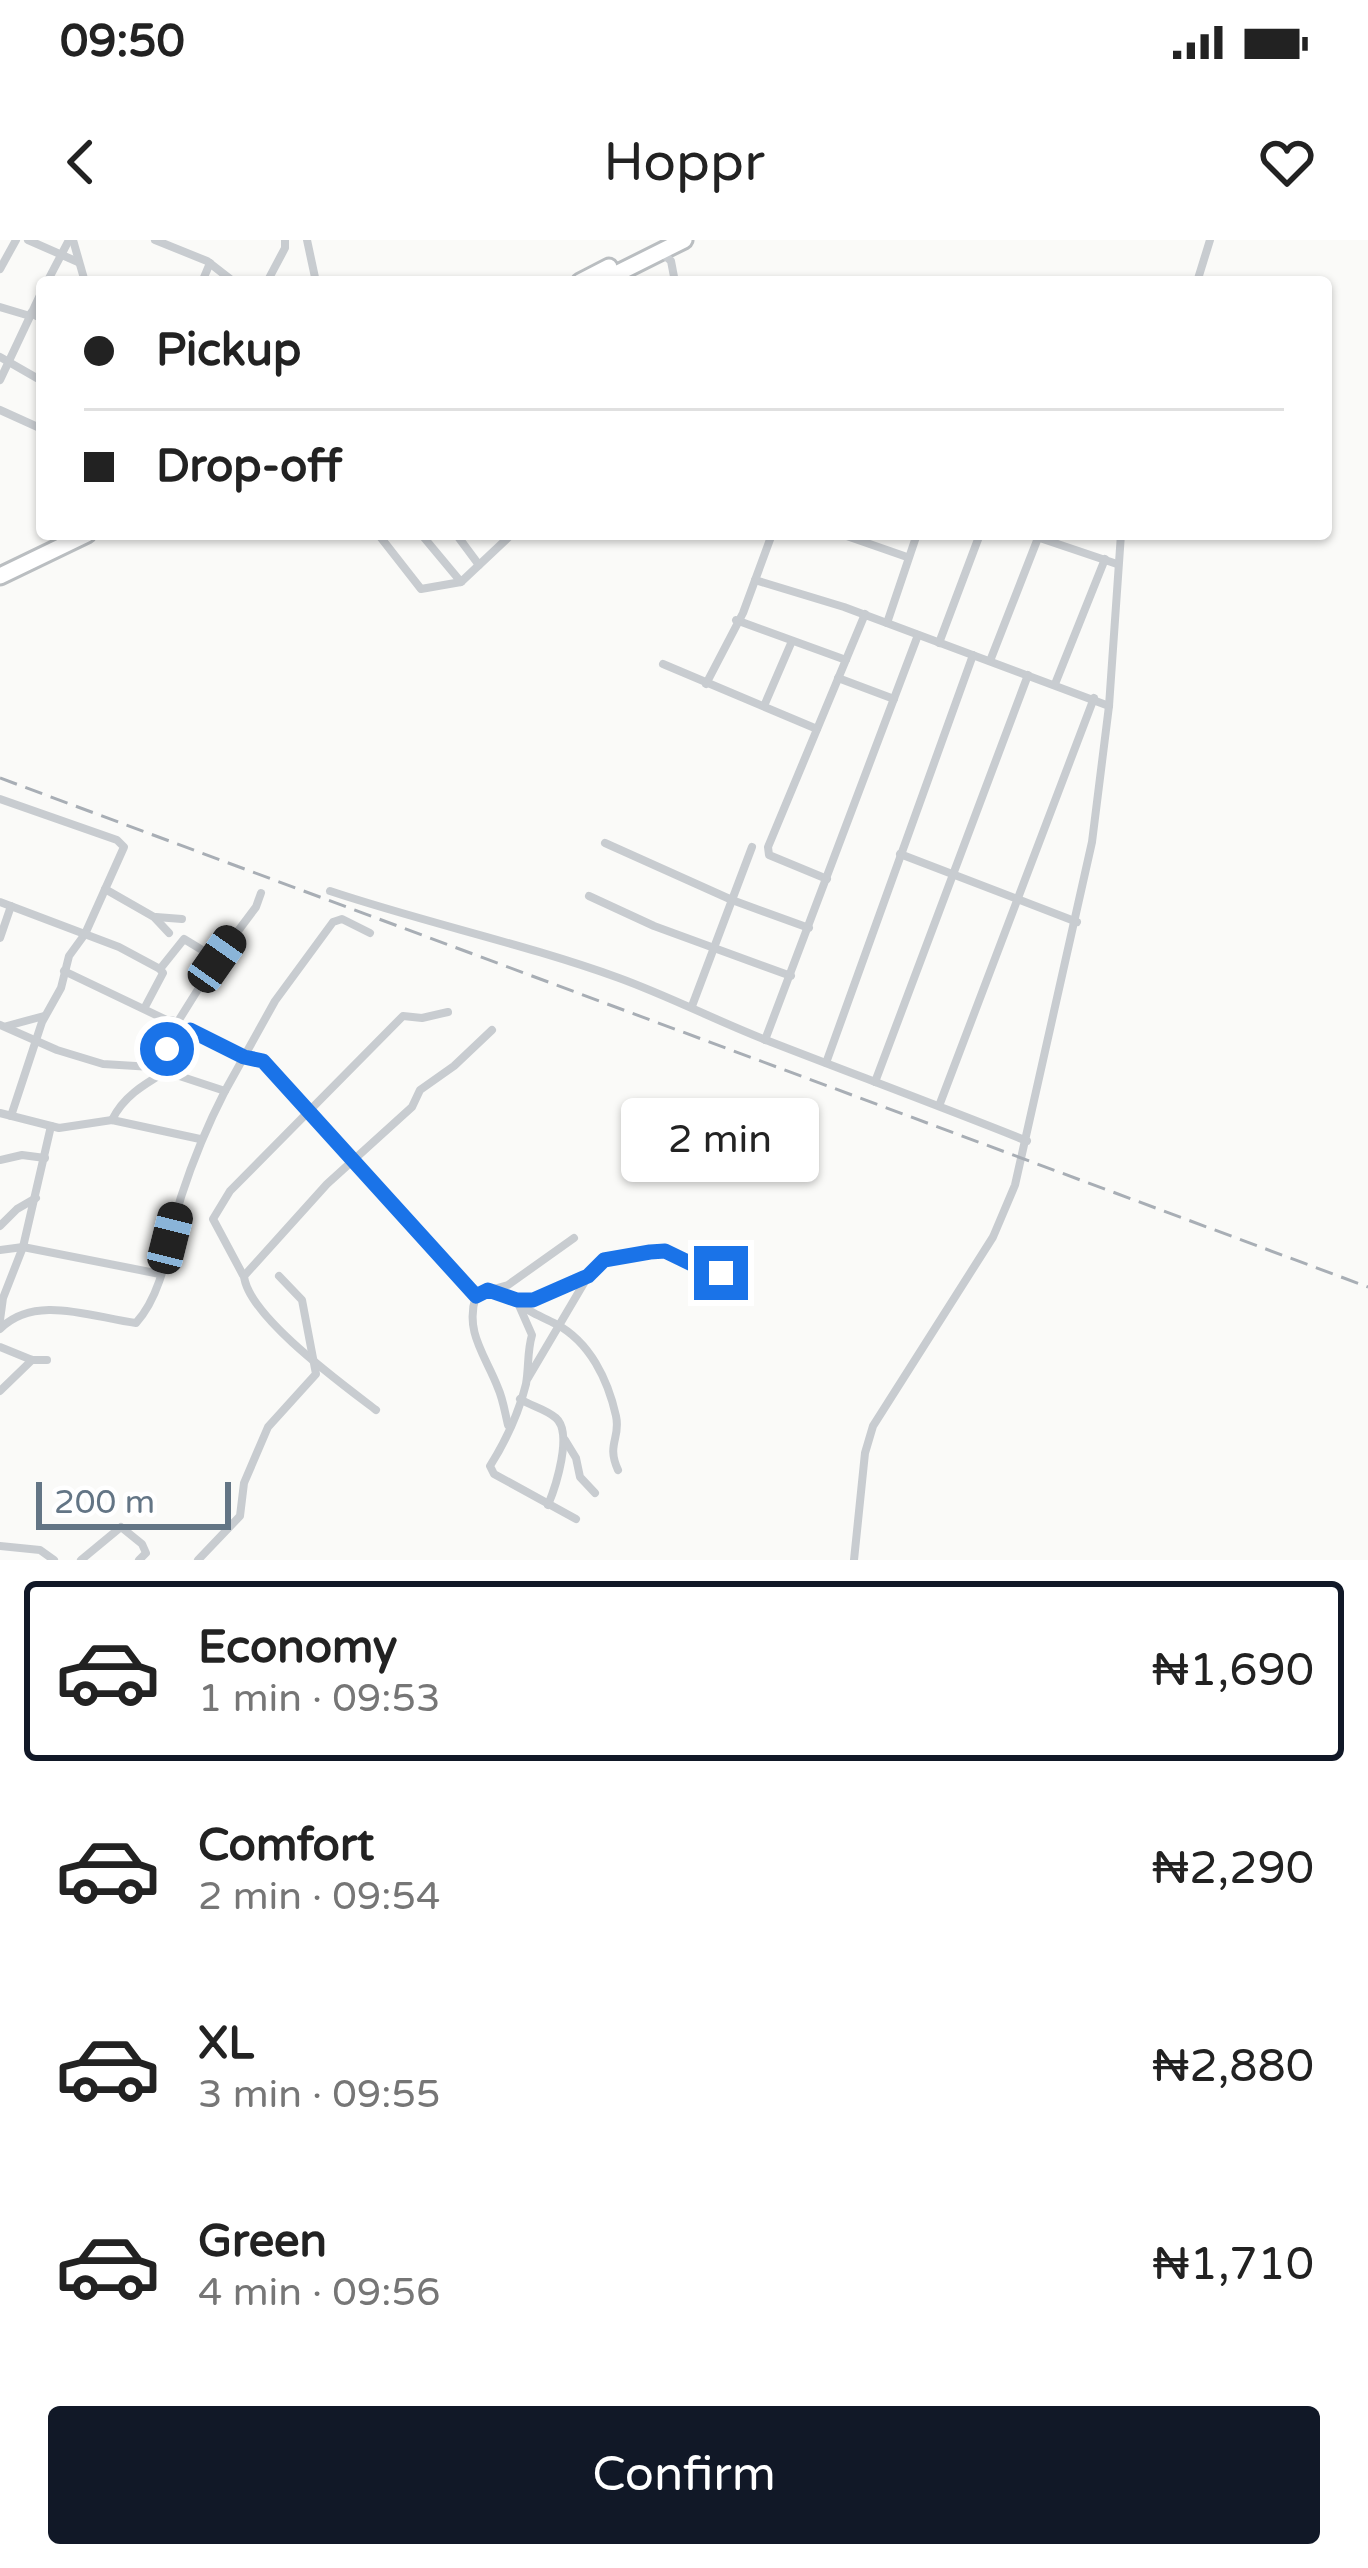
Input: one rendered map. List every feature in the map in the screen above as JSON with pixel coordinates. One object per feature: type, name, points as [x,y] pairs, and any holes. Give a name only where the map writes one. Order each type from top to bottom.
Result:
[{"type":"highway","points":[[591,276],[657,244],[685,240]]},
{"type":"highway","points":[[622,276],[657,244]]},
{"type":"highway","points":[[0,566],[52,540]]},
{"type":"highway","points":[[0,576],[75,540]]},
{"type":"street","points":[[0,269],[16,240]]},
{"type":"street","points":[[28,240],[78,262]]},
{"type":"street","points":[[49,276],[71,240]]},
{"type":"street","points":[[71,240],[83,276]]},
{"type":"street","points":[[155,240],[210,263],[226,276]]},
{"type":"street","points":[[270,276],[285,244],[274,240]]},
{"type":"street","points":[[307,240],[315,276]]},
{"type":"street","points":[[1199,276],[1210,240]]},
{"type":"street","points":[[657,244],[671,261],[674,276]]},
{"type":"street","points":[[205,276],[210,263]]},
{"type":"street","points":[[0,380],[5,360],[36,304]]},
{"type":"street","points":[[0,307],[36,316]]},
{"type":"street","points":[[5,360],[36,377]]},
{"type":"street","points":[[0,410],[36,426]]},
{"type":"street","points":[[383,540],[421,589],[461,582],[506,540]]},
{"type":"street","points":[[426,540],[461,582]]},
{"type":"street","points":[[460,540],[479,565]]},
{"type":"street","points":[[706,684],[743,613],[770,540]]},
{"type":"street","points":[[858,540],[908,557]]},
{"type":"street","points":[[887,623],[915,540]]},
{"type":"street","points":[[939,643],[978,540]]},
{"type":"street","points":[[990,661],[1032,540]]},
{"type":"street","points":[[1045,540],[1117,564]]},
{"type":"street","points":[[854,1560],[865,1453],[873,1426],[1000,1224],[1027,1141],[1099,801],[1120,540]]},
{"type":"street","points":[[1055,684],[1105,560]]},
{"type":"street","points":[[755,580],[865,614],[1109,706]]},
{"type":"street","points":[[827,879],[767,851],[865,614]]},
{"type":"street","points":[[736,620],[846,661]]},
{"type":"street","points":[[765,1040],[918,635]]},
{"type":"street","points":[[764,706],[792,640]]},
{"type":"street","points":[[826,1063],[973,655]]},
{"type":"street","points":[[663,664],[817,729]]},
{"type":"street","points":[[875,1082],[1028,675]]},
{"type":"street","points":[[838,679],[894,699]]},
{"type":"street","points":[[939,1106],[1094,698]]},
{"type":"street","points":[[0,799],[124,847],[45,1016],[11,1116]]},
{"type":"street","points":[[605,843],[732,900],[809,928]]},
{"type":"street","points":[[692,1006],[752,848]]},
{"type":"street","points":[[900,854],[1077,922]]},
{"type":"street","points":[[105,889],[154,917],[169,933]]},
{"type":"street","points":[[330,892],[615,976],[765,1040],[1027,1141]]},
{"type":"street","points":[[164,1072],[175,1022],[256,907],[261,893]]},
{"type":"street","points":[[590,896],[791,976]]},
{"type":"street","points":[[0,902],[160,969],[163,973],[145,1007]]},
{"type":"street","points":[[0,938],[11,906]]},
{"type":"street","points":[[154,917],[182,919]]},
{"type":"street","points":[[0,1324],[19,1313],[38,1311],[87,1313],[136,1323],[145,1314],[200,1139],[275,1001],[333,922],[342,919],[370,933]]},
{"type":"street","points":[[160,969],[184,939],[217,959]]},
{"type":"street","points":[[64,971],[244,1057],[263,1061],[476,1296]]},
{"type":"street","points":[[376,1410],[259,1312],[214,1219],[230,1190],[403,1016],[422,1018],[448,1012]]},
{"type":"street","points":[[3,1025],[45,1016]]},
{"type":"street","points":[[3,1025],[57,1051],[103,1064],[152,1067],[225,1091]]},
{"type":"street","points":[[152,1067],[168,1045],[190,1030]]},
{"type":"street","points":[[244,1276],[353,1160],[412,1107],[420,1090],[492,1030]]},
{"type":"street","points":[[112,1120],[120,1105],[164,1072]]},
{"type":"street","points":[[0,1113],[51,1126],[112,1120],[200,1139]]},
{"type":"street","points":[[0,1324],[2,1293],[23,1247],[51,1126]]},
{"type":"street","points":[[0,1160],[22,1155],[45,1158]]},
{"type":"street","points":[[0,1226],[36,1198]]},
{"type":"street","points":[[476,1296],[508,1285],[574,1238]]},
{"type":"street","points":[[0,1250],[23,1247],[160,1274]]},
{"type":"street","points":[[576,1519],[494,1474],[490,1466],[557,1324],[604,1260],[665,1251],[721,1273]]},
{"type":"street","points":[[188,1560],[200,1558],[240,1516],[244,1484],[268,1426],[316,1374],[302,1300],[279,1276]]},
{"type":"street","points":[[488,1290],[533,1300],[588,1276]]},
{"type":"street","points":[[476,1296],[472,1314],[476,1343],[498,1387],[508,1429]]},
{"type":"street","points":[[517,1300],[530,1313],[557,1324],[583,1344],[604,1380],[616,1416],[610,1448],[618,1470]]},
{"type":"street","points":[[517,1300],[532,1335],[525,1356],[526,1384]]},
{"type":"street","points":[[0,1347],[32,1360],[47,1360]]},
{"type":"street","points":[[0,1391],[32,1360]]},
{"type":"street","points":[[520,1399],[559,1419],[577,1458],[580,1477],[595,1493]]},
{"type":"street","points":[[548,1505],[559,1478],[565,1439]]},
{"type":"street","points":[[81,1560],[121,1527],[142,1544],[146,1553],[140,1560]]},
{"type":"street","points":[[0,1546],[40,1550],[54,1560]]},
{"type":"railway","points":[[0,778],[1368,1287]]},
{"type":"route","points":[[167,1049],[177,1035],[190,1030],[244,1057],[263,1061],[476,1296],[488,1290],[533,1300],[588,1276],[598,1262],[650,1252],[665,1251],[721,1273]]}]
